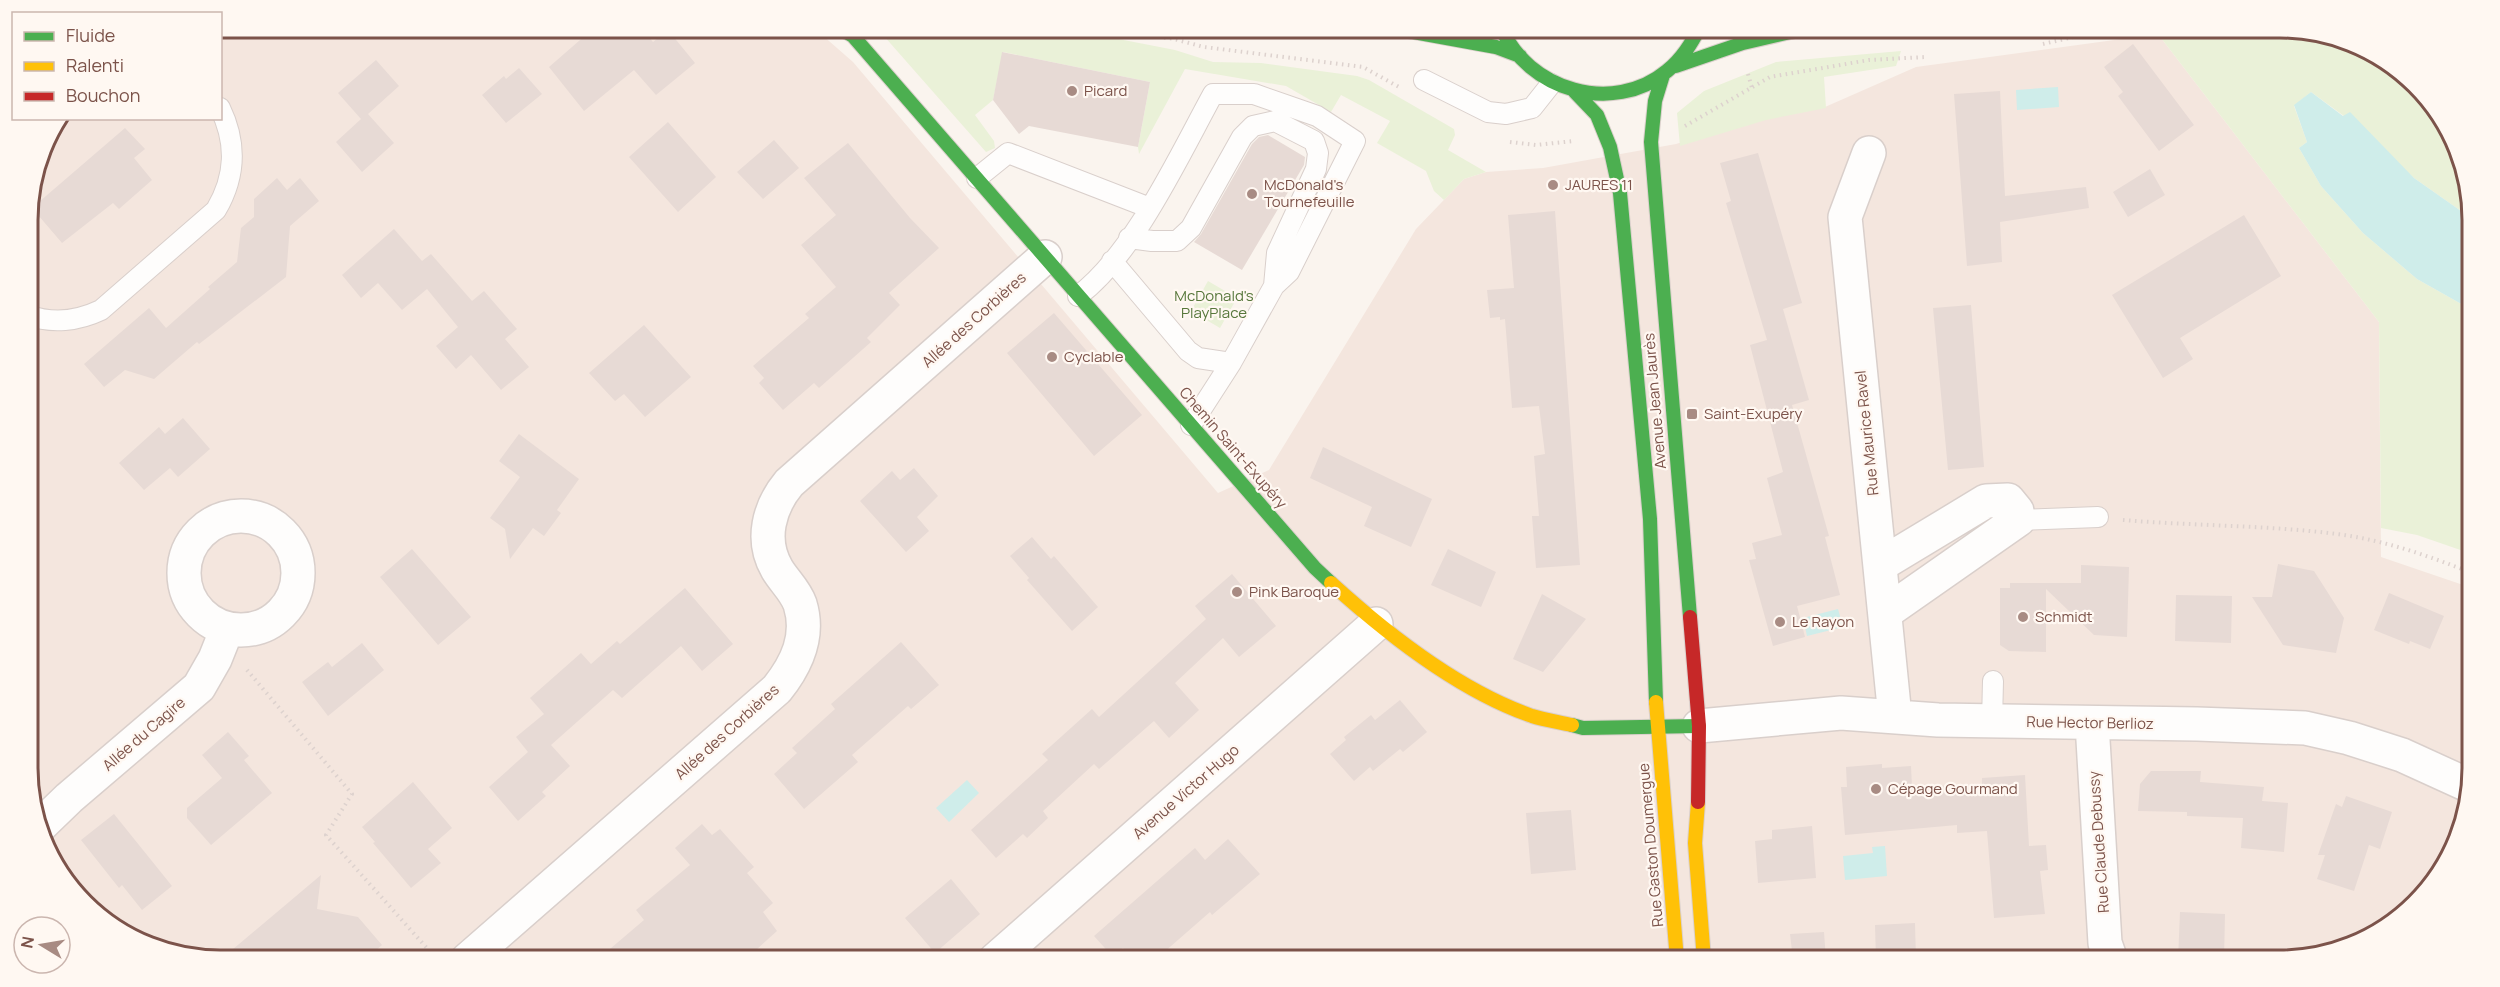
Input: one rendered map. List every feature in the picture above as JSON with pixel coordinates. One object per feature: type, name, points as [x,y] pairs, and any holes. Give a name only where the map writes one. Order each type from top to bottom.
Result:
[{"type":"main road","name":"Chemin Saint-Exupéry","points":[[855,38],[1315,568],[1376,624],[1482,693],[1532,716],[1583,728],[1699,726]]},
{"type":"main road","points":[[1446,38],[1496,47],[1520,56]]},
{"type":"main road","points":[[1508,38],[1535,74],[1551,84],[1575,92],[1601,94],[1622,92],[1663,75],[1676,66],[1765,38]]},
{"type":"main road","points":[[1676,66],[1696,38]]},
{"type":"main road","name":"Avenue Jean Jaurès","points":[[1663,75],[1655,101],[1651,142],[1699,726]]},
{"type":"main road","name":"Avenue Jean Jaurès","points":[[1575,92],[1597,115],[1610,147],[1620,193],[1650,519],[1657,728]]},
{"type":"main road","points":[[1699,726],[1700,777],[1695,843],[1703,949]]},
{"type":"main road","name":"Rue Gaston Doumergue","points":[[1657,728],[1664,779],[1676,949]]},
{"type":"street","name":"Rue Maurice Ravel","points":[[1869,153],[1845,217],[1895,717]]},
{"type":"street","name":"Allée des Corbières","points":[[479,950],[777,689],[790,673],[799,656],[803,628],[799,602],[777,570],[770,554],[768,537],[771,515],[777,497],[789,483],[1045,257]]},
{"type":"street","points":[[1880,565],[1986,501],[2008,500],[2017,511],[2018,520],[1885,613]]},
{"type":"street","name":"Avenue Victor Hugo","points":[[1007,950],[1376,624]]},
{"type":"street","name":"Allée du Cagire","points":[[46,821],[199,687],[216,659],[227,629]]},
{"type":"street","name":"Rue Hector Berlioz","points":[[1699,726],[1841,713],[1992,722],[2305,728],[2349,738],[2402,755],[2462,782]]},
{"type":"street","name":"Rue Claude Debussy","points":[[2091,723],[2107,949]]},
{"type":"lane","points":[[1424,80],[1488,112],[1506,114],[1532,108],[1551,84]]},
{"type":"lane","points":[[1078,296],[1098,281],[1150,208],[1213,94],[1254,94],[1317,116],[1355,141],[1289,272],[1274,286],[1231,363],[1191,425]]},
{"type":"lane","points":[[38,316],[69,320],[87,317],[101,310],[216,210],[226,192],[232,171],[233,148],[229,126],[222,112]]},
{"type":"lane","points":[[1129,238],[1152,242],[1177,241],[1191,228],[1242,137],[1253,126],[1275,121],[1314,141],[1318,153],[1316,169],[1277,253],[1274,286]]},
{"type":"lane","points":[[977,178],[1008,153],[1150,208]]},
{"type":"lane","points":[[1112,261],[1188,351],[1198,358],[1231,363]]},
{"type":"lane","points":[[2018,520],[2098,517]]},
{"type":"lane","points":[[1992,722],[1993,681]]},
{"type":"path","points":[[1168,38],[1204,47],[1363,67],[1403,89]]},
{"type":"path","points":[[2043,44],[2070,38]]},
{"type":"path","points":[[1675,127],[1684,127],[1770,77],[1869,60],[1925,57]]},
{"type":"path","points":[[1507,141],[1536,145],[1579,140]]},
{"type":"path","points":[[2098,517],[2338,534],[2378,542],[2463,570]]},
{"type":"path","points":[[227,629],[248,671],[352,794],[326,835],[428,950]]},
{"type":"shaded area","points":[[222,38],[826,38],[853,62],[1218,493],[1269,470],[1416,229],[1464,179],[1486,172],[1543,168],[1676,144],[1760,118],[1825,107],[1916,67],[2129,38],[2161,38],[2379,322],[2381,557],[2463,585],[2463,767],[2459,803],[2444,848],[2432,868],[2400,904],[2371,925],[2350,936],[2316,946],[2292,949],[220,950],[196,948],[161,940],[139,931],[100,904],[68,868],[56,848],[41,803],[38,779],[39,196],[51,150],[67,120],[222,120]]},
{"type":"green space","points":[[886,38],[1113,38],[1175,50],[1213,62],[1261,63],[1357,76],[1369,80],[1454,129],[1455,135],[1448,150],[1486,172],[1464,179],[1444,200],[1434,191],[1426,171],[1377,143],[1390,121],[1341,95],[1331,112],[1286,86],[1185,69],[1139,154],[1138,147],[1150,82],[1003,52],[993,100],[975,115],[994,141],[995,148],[986,152]]},
{"type":"green space","points":[[2161,38],[2292,38],[2339,47],[2361,56],[2400,83],[2425,109],[2438,129],[2449,150],[2456,173],[2462,212],[2414,178],[2344,116],[2311,92],[2294,106],[2307,142],[2299,148],[2321,186],[2363,233],[2417,279],[2463,305],[2463,551],[2417,535],[2381,528],[2379,322]]},
{"type":"green space","points":[[1901,51],[1896,66],[1824,77],[1826,108],[1766,120],[1680,146],[1677,113],[1704,91],[1776,62]]},
{"type":"green space","name":"McDonald's PlayPlace","points":[[1208,281],[1237,298],[1220,328],[1191,311]]},
{"type":"water","points":[[2058,87],[2059,107],[2017,110],[2016,90]]},
{"type":"water","points":[[2311,92],[2343,116],[2350,112],[2414,178],[2462,212],[2463,305],[2417,279],[2363,233],[2321,186],[2299,148],[2307,142],[2294,105]]},
{"type":"water","points":[[1838,609],[1843,627],[1807,636],[1803,618]]},
{"type":"water","points":[[967,780],[979,793],[949,822],[936,808]]},
{"type":"water","points":[[1885,846],[1887,876],[1845,880],[1843,856],[1873,853],[1872,847]]},
{"type":"building","points":[[582,38],[650,38],[653,42],[658,38],[675,38],[695,63],[656,95],[634,70],[584,111],[549,67]]},
{"type":"building","points":[[2133,44],[2194,125],[2159,151],[2118,96],[2123,92],[2104,67]]},
{"type":"building","name":"Picard","points":[[1002,52],[1150,82],[1138,147],[1029,126],[1019,134],[993,100]]},
{"type":"building","points":[[376,60],[399,86],[368,114],[394,143],[362,172],[336,142],[361,119],[338,93]]},
{"type":"building","points":[[519,68],[542,94],[506,123],[482,95],[504,76],[506,79]]},
{"type":"building","points":[[2000,91],[2005,196],[2086,187],[2089,208],[2000,222],[2002,262],[1967,266],[1954,94]]},
{"type":"building","points":[[668,122],[716,177],[678,212],[629,157]]},
{"type":"building","points":[[125,128],[145,149],[134,158],[152,180],[119,209],[113,203],[62,243],[38,215],[38,202]]},
{"type":"building","name":"McDonald's Tournefeuille","points":[[1268,135],[1305,157],[1304,165],[1242,270],[1194,242],[1201,234],[1252,144],[1259,137]]},
{"type":"building","points":[[774,140],[799,168],[763,199],[737,172]]},
{"type":"building","points":[[848,143],[910,218],[939,248],[889,293],[900,305],[867,338],[871,342],[819,388],[814,383],[783,410],[759,383],[764,378],[753,366],[809,318],[805,314],[836,287],[801,245],[836,215],[804,178]]},
{"type":"building","points":[[1758,153],[1802,303],[1783,309],[1809,400],[1792,405],[1829,536],[1825,537],[1840,595],[1797,606],[1805,637],[1773,646],[1749,560],[1756,559],[1752,543],[1782,535],[1767,478],[1783,472],[1750,345],[1767,340],[1726,203],[1731,201],[1720,163]]},
{"type":"building","points":[[2150,169],[2165,195],[2128,217],[2113,192]]},
{"type":"building","points":[[277,178],[287,190],[300,178],[319,201],[290,226],[286,277],[199,344],[197,342],[154,379],[125,370],[104,387],[84,364],[149,308],[166,328],[210,289],[208,287],[237,262],[241,228],[254,217],[254,199]]},
{"type":"building","points":[[1555,211],[1580,565],[1536,568],[1532,516],[1539,516],[1534,456],[1545,454],[1539,406],[1512,408],[1505,319],[1490,318],[1487,290],[1514,288],[1508,215]]},
{"type":"building","points":[[2244,215],[2281,276],[2180,338],[2193,359],[2163,378],[2112,295]]},
{"type":"building","points":[[394,229],[422,261],[431,254],[472,301],[484,291],[517,329],[505,339],[529,367],[501,390],[471,355],[456,369],[436,346],[458,327],[427,289],[402,310],[378,283],[361,298],[342,275]]},
{"type":"building","points":[[1971,305],[1984,467],[1948,470],[1933,308]]},
{"type":"building","points":[[1054,313],[1142,415],[1094,456],[1007,353]]},
{"type":"building","points":[[644,325],[691,377],[645,417],[624,394],[615,401],[589,373]]},
{"type":"building","points":[[183,418],[210,449],[178,477],[170,468],[144,490],[119,463],[159,427],[165,434]]},
{"type":"building","points":[[519,434],[579,479],[557,510],[561,513],[544,536],[533,528],[510,559],[505,529],[490,518],[520,477],[499,461]]},
{"type":"building","points":[[1323,447],[1432,499],[1411,547],[1364,526],[1372,507],[1310,478]]},
{"type":"building","points":[[914,468],[938,496],[917,517],[929,531],[906,552],[860,501],[892,471],[900,480]]},
{"type":"building","points":[[1032,537],[1051,559],[1054,556],[1098,607],[1072,631],[1027,580],[1029,578],[1010,556]]},
{"type":"building","points":[[412,549],[471,617],[438,645],[380,577]]},
{"type":"building","points":[[1448,549],[1496,572],[1481,607],[1431,585]]},
{"type":"building","points":[[2278,564],[2314,571],[2344,618],[2336,653],[2283,645],[2252,597],[2272,597]]},
{"type":"building","points":[[2081,565],[2129,567],[2127,637],[2094,635],[2046,589],[2046,652],[2009,651],[2000,645],[2000,588],[2010,588],[2010,583],[2081,583]]},
{"type":"building","points":[[1232,574],[1276,626],[1239,657],[1223,638],[1175,683],[1199,710],[1169,738],[1154,721],[1099,769],[1094,764],[1043,811],[1048,818],[1027,838],[1023,834],[996,858],[971,830],[1048,760],[1042,754],[1092,709],[1099,717],[1206,619],[1195,606]]},
{"type":"building","points":[[685,588],[733,644],[702,671],[681,646],[622,698],[613,690],[551,745],[570,766],[542,792],[546,796],[518,821],[489,787],[528,752],[516,737],[544,714],[530,698],[581,653],[591,664],[617,641],[620,644]]},
{"type":"building","points":[[2389,593],[2444,616],[2430,649],[2410,641],[2409,644],[2374,630]]},
{"type":"building","points":[[1542,594],[1586,619],[1543,672],[1513,659]]},
{"type":"building","points":[[2176,595],[2232,596],[2231,643],[2175,641]]},
{"type":"building","points":[[901,642],[939,685],[911,709],[908,706],[852,755],[858,762],[804,809],[774,774],[797,753],[792,748],[835,709],[831,704]]},
{"type":"building","points":[[362,643],[384,670],[328,716],[302,682],[328,662],[332,667]]},
{"type":"building","points":[[1400,700],[1427,732],[1403,752],[1400,749],[1373,771],[1370,767],[1354,781],[1330,754],[1346,740],[1344,737],[1371,715],[1375,720]]},
{"type":"building","points":[[228,732],[249,756],[244,760],[272,793],[211,845],[187,818],[187,808],[222,778],[202,755]]},
{"type":"building","points":[[1882,764],[1882,768],[1911,766],[1912,787],[1982,784],[1982,778],[2025,775],[2029,846],[2046,845],[2048,870],[2040,871],[2045,914],[1994,918],[1987,831],[1957,833],[1957,825],[1845,835],[1841,787],[1847,787],[1846,767]]},
{"type":"building","points":[[2151,771],[2201,771],[2200,782],[2264,787],[2262,801],[2288,803],[2284,852],[2241,848],[2243,818],[2187,816],[2187,812],[2138,811],[2140,784]]},
{"type":"building","points":[[413,782],[452,828],[428,849],[441,863],[411,888],[362,827]]},
{"type":"building","points":[[2346,796],[2392,812],[2380,849],[2369,845],[2354,891],[2317,879],[2325,855],[2318,855],[2336,804],[2342,807]]},
{"type":"building","points":[[1571,810],[1576,870],[1531,874],[1526,813]]},
{"type":"building","points":[[114,814],[172,886],[142,910],[122,885],[119,888],[81,840]]},
{"type":"building","points":[[702,824],[712,835],[720,829],[754,867],[747,873],[773,903],[763,912],[777,931],[756,950],[609,950],[644,920],[636,910],[690,865],[675,848]]},
{"type":"building","points":[[1812,826],[1816,878],[1758,883],[1755,841],[1772,839],[1772,830]]},
{"type":"building","points":[[1228,839],[1260,874],[1212,915],[1210,912],[1167,950],[1106,950],[1094,936],[1195,848],[1205,860]]},
{"type":"building","points":[[321,875],[317,909],[358,917],[382,945],[376,950],[232,950]]},
{"type":"building","points":[[951,879],[980,914],[939,950],[932,950],[905,918]]},
{"type":"building","points":[[2180,912],[2225,914],[2224,949],[2178,949]]},
{"type":"building","points":[[1915,923],[1916,949],[1876,949],[1875,925]]},
{"type":"building","points":[[1824,932],[1825,949],[1792,949],[1790,934]]},
{"type":"traffic: fast","points":[[855,38],[1315,568],[1331,583]]},
{"type":"traffic: fast","points":[[1446,38],[1496,47],[1520,56]]},
{"type":"traffic: fast","points":[[1507,38],[1513,49],[1530,67],[1551,80],[1574,90],[1598,93],[1622,92],[1645,85],[1667,71],[1686,51],[1694,38]]},
{"type":"traffic: fast","points":[[1676,66],[1765,38]]},
{"type":"traffic: fast","points":[[1663,75],[1655,101],[1651,142],[1690,617]]},
{"type":"traffic: fast","points":[[1575,92],[1597,115],[1610,147],[1620,193],[1650,519],[1656,702]]},
{"type":"traffic: fast","points":[[1572,725],[1583,728],[1699,726]]},
{"type":"traffic: slow","points":[[1331,583],[1400,641],[1478,692],[1532,716],[1572,725]]},
{"type":"traffic: slow","points":[[1656,702],[1676,949]]},
{"type":"traffic: slow","points":[[1698,802],[1695,843],[1703,949]]},
{"type":"traffic: jam","points":[[1690,617],[1699,726],[1698,802]]},
{"type":"place","name":"Picard","points":[[1072,91]]},
{"type":"place","name":"JAURES 11","points":[[1553,185]]},
{"type":"place","name":"McDonald's Tournefeuille","points":[[1252,194]]},
{"type":"place","name":"Cyclable","points":[[1052,357]]},
{"type":"place","name":"Saint-Exupéry","points":[[1692,414]]},
{"type":"place","name":"Pink Baroque","points":[[1237,592]]},
{"type":"place","name":"Schmidt","points":[[2023,617]]},
{"type":"place","name":"Le Rayon","points":[[1780,622]]},
{"type":"place","name":"Cépage Gourmand","points":[[1876,789]]}]
